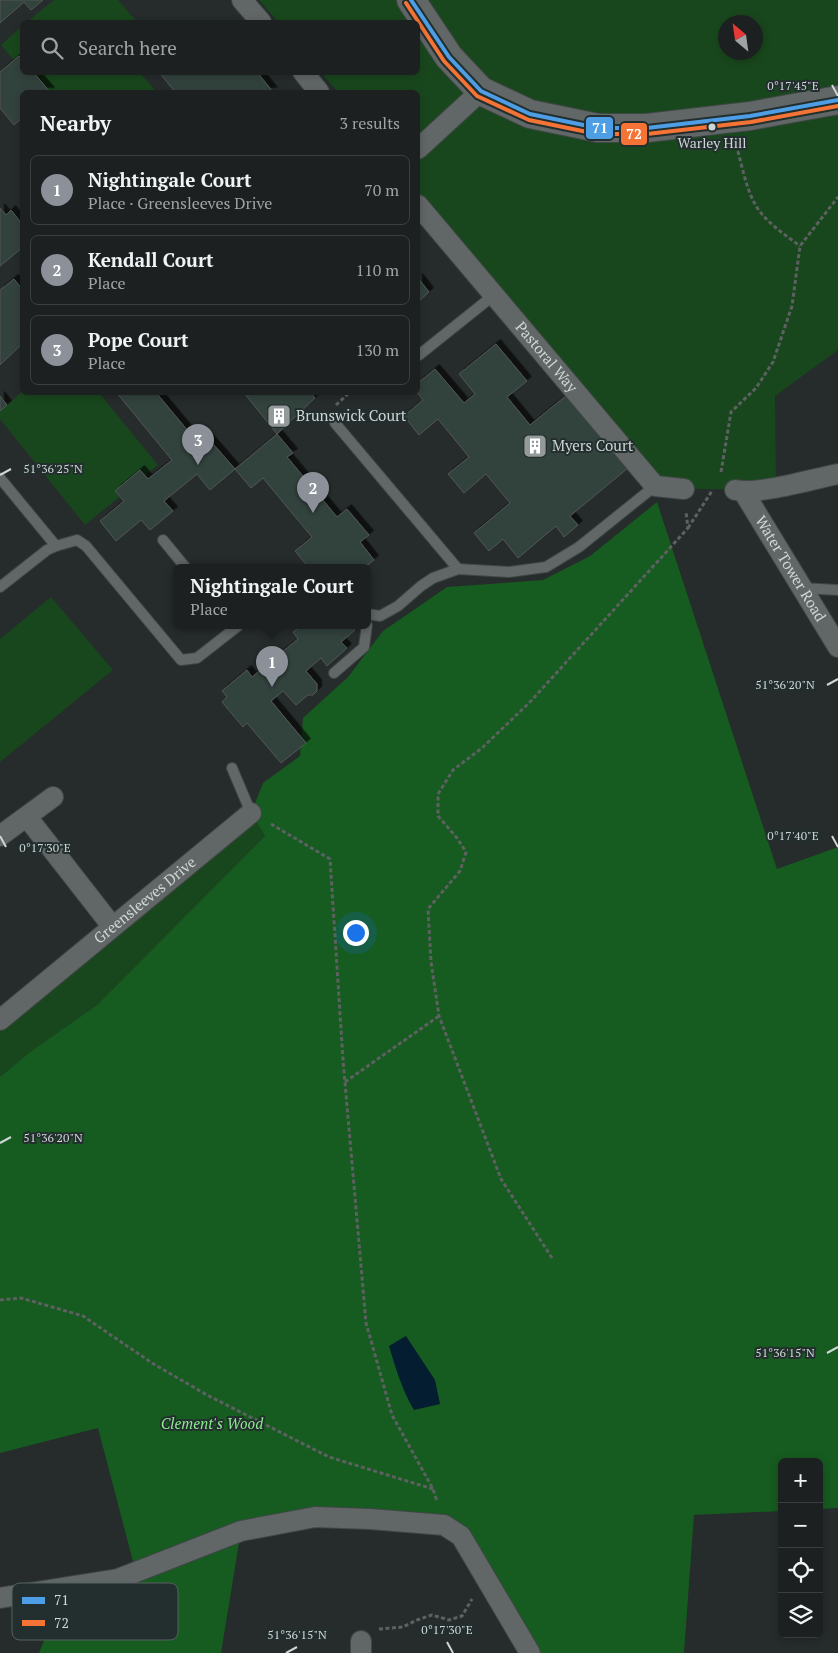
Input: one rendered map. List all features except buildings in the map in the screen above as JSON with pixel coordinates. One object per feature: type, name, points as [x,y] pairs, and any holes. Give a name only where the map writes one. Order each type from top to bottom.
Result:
[{"type":"street","points":[[242,0],[259,20]]},
{"type":"street","points":[[411,0],[449,56],[481,91],[530,114],[598,128],[647,128],[730,118],[838,100]]},
{"type":"street","points":[[305,75],[317,90]]},
{"type":"street","points":[[420,147],[481,91]]},
{"type":"street","name":"Pastoral Way","points":[[420,207],[655,486]]},
{"type":"street","points":[[733,486],[776,487],[838,474]]},
{"type":"street","points":[[655,486],[684,489]]},
{"type":"street","name":"Water Tower Road","points":[[733,486],[838,647]]},
{"type":"street","points":[[0,836],[53,797]]},
{"type":"street","name":"Greensleeves Drive","points":[[0,1020],[251,812]]},
{"type":"street","points":[[27,817],[112,926]]},
{"type":"street","points":[[93,1583],[118,1579],[241,1531],[316,1517],[444,1525],[461,1536],[530,1653]]},
{"type":"lane","points":[[420,354],[494,295]]},
{"type":"lane","points":[[335,423],[458,569]]},
{"type":"lane","points":[[0,478],[56,546]]},
{"type":"lane","points":[[371,615],[380,616],[398,606],[433,578],[458,569],[509,572],[546,567],[579,547],[655,486]]},
{"type":"lane","points":[[0,587],[47,550],[77,540],[86,546],[181,660],[197,658],[231,629]]},
{"type":"lane","points":[[163,540],[183,564]]},
{"type":"lane","points":[[800,588],[838,590]]},
{"type":"lane","points":[[334,673],[364,647],[366,629]]},
{"type":"lane","points":[[232,768],[251,812]]},
{"type":"path","points":[[730,118],[755,205],[771,224],[800,246]]},
{"type":"path","points":[[733,486],[731,412],[756,388],[773,362],[792,306],[800,246],[838,197]]},
{"type":"path","points":[[552,1258],[501,1179],[439,1016],[431,962],[428,909],[460,870],[466,852],[438,816],[438,794],[453,770],[482,748],[530,702],[688,528],[715,487]]},
{"type":"path","points":[[684,489],[688,528]]},
{"type":"path","points":[[0,1300],[21,1298],[83,1316],[160,1368],[207,1395],[328,1458],[433,1490],[392,1415],[366,1323],[345,1082],[330,859],[251,812]]},
{"type":"path","points":[[345,1082],[439,1016]]},
{"type":"path","points":[[393,1629],[404,1627],[432,1615],[449,1620],[462,1616],[476,1594]]},
{"type":"green space","points":[[54,0],[118,0],[135,20],[29,20]]},
{"type":"green space","points":[[259,0],[838,0],[838,350],[775,396],[776,487],[716,489],[655,486],[420,207],[420,90],[336,90],[323,75],[420,75],[420,20],[276,20]]},
{"type":"green space","points":[[20,28],[20,68],[1,45]]},
{"type":"green space","points":[[26,75],[142,75],[155,90],[39,90]]},
{"type":"green space","points":[[20,394],[101,395],[158,465],[85,525],[0,419],[0,411]]},
{"type":"green space","name":"Clement's Wood","points":[[657,502],[777,869],[838,847],[838,1508],[823,1509],[823,1458],[778,1458],[778,1511],[694,1515],[684,1653],[530,1653],[461,1536],[370,1519],[241,1531],[221,1653],[39,1653],[44,1640],[178,1640],[178,1583],[139,1583],[98,1428],[0,1453],[0,1077],[30,1052],[97,1005],[265,836],[251,813],[263,783],[300,756],[303,718],[348,677],[383,631],[447,587],[543,580],[590,556]]},
{"type":"green space","points":[[51,597],[113,670],[0,762],[0,639]]},
{"type":"green space","points":[[251,813],[265,836],[97,1005],[30,1052],[0,1077],[0,1020]]},
{"type":"water","points":[[406,1336],[435,1380],[440,1404],[414,1410],[406,1395],[389,1346]]},
{"type":"transit line","name":"71","points":[[411,0],[449,57],[481,91],[530,114],[598,128],[647,128],[750,116],[838,100]]},
{"type":"transit line","name":"72","points":[[406,3],[417,20]]},
{"type":"transit line","name":"72","points":[[420,24],[444,61],[477,96],[529,120],[597,134],[647,134],[751,122],[838,106]]},
{"type":"place","name":"Warley Hill","points":[[712,127]]},
{"type":"place","name":"Brunswick Court","points":[[279,416]]},
{"type":"place","name":"Myers Court","points":[[535,446]]},
{"type":"place","name":"Pope Court","points":[[198,465]]},
{"type":"place","name":"Kendall Court","points":[[313,513]]},
{"type":"place","name":"Nightingale Court","points":[[272,687]]}]
